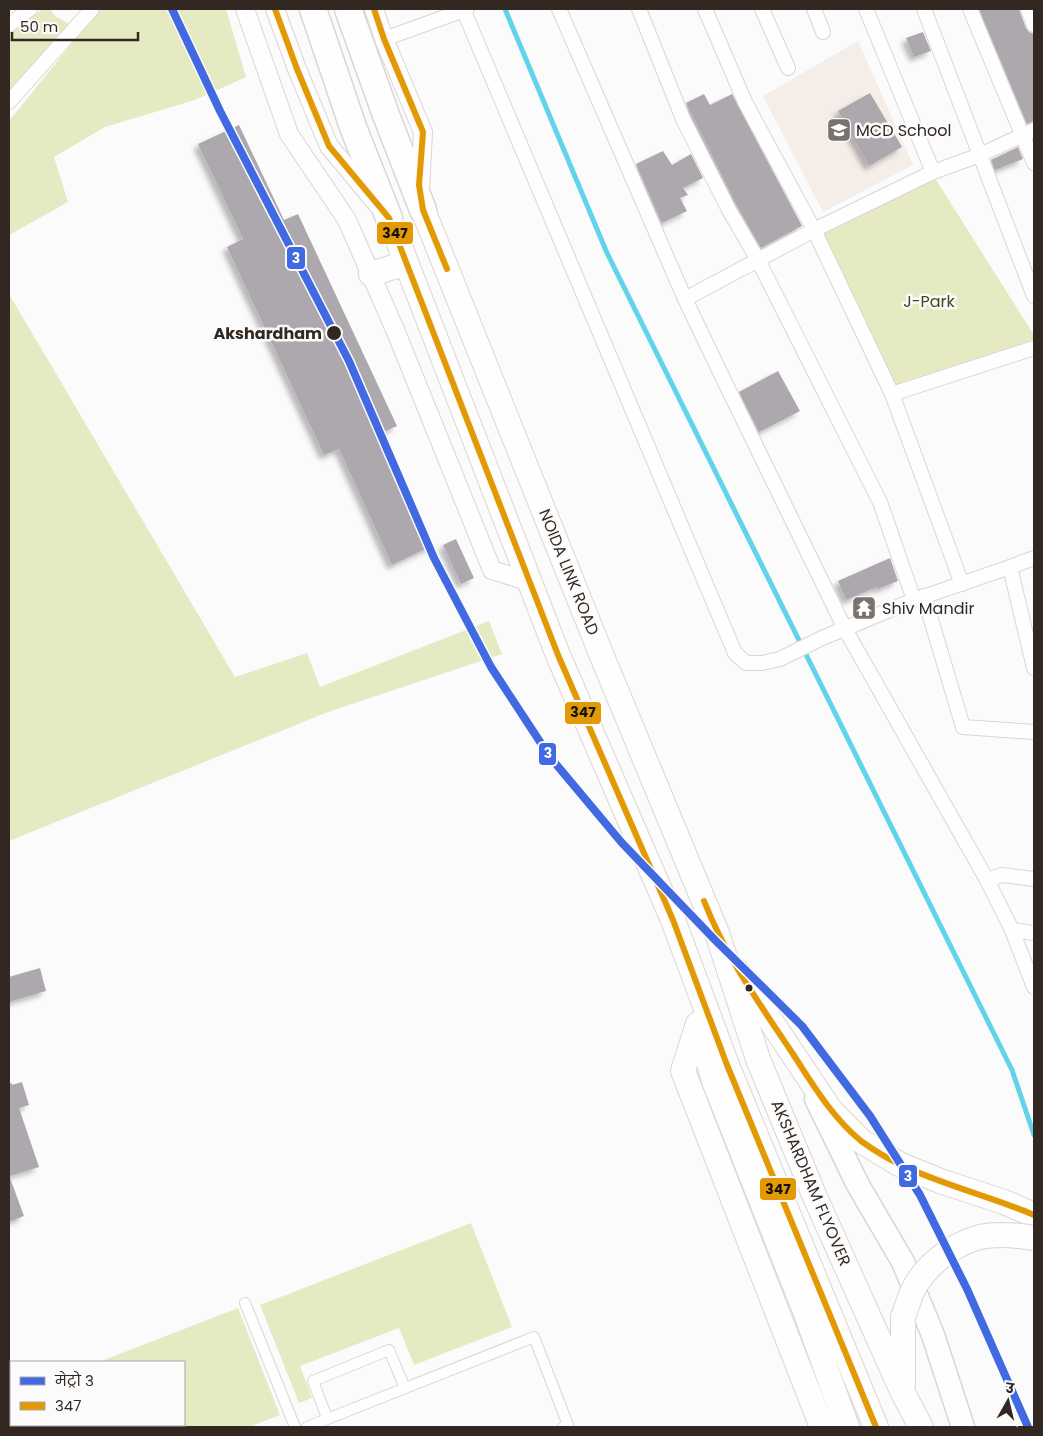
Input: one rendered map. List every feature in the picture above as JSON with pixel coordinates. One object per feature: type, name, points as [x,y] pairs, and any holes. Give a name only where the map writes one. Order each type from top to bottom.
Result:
[{"type":"highway","points":[[313,9],[353,127],[530,582],[568,678],[673,920],[714,1081],[847,1427]]},
{"type":"highway","points":[[348,9],[386,115],[424,210]]},
{"type":"highway","name":"NOIDA LINK ROAD","points":[[424,210],[604,661],[717,933]]},
{"type":"highway","points":[[371,274],[406,263]]},
{"type":"highway","name":"AKSHARDHAM FLYOVER","points":[[673,920],[727,1064],[876,1427]]},
{"type":"highway","points":[[717,933],[740,975],[831,1111],[861,1141],[899,1164],[940,1181],[1004,1202],[1034,1215]]},
{"type":"highway","name":"AKSHARDHAM FLYOVER","points":[[717,933],[758,1059],[815,1197],[903,1393],[921,1427]]},
{"type":"highway","points":[[698,1024],[682,1071],[822,1427]]},
{"type":"highway","points":[[903,1393],[903,1318],[913,1290],[930,1266],[953,1248],[980,1237],[1010,1234],[1034,1238]]},
{"type":"main road","points":[[798,1062],[858,1185],[904,1262],[933,1335],[963,1427]]},
{"type":"street","points":[[9,26],[30,9]]},
{"type":"street","points":[[9,102],[92,9]]},
{"type":"street","points":[[245,9],[290,134],[347,220],[396,332],[492,570],[530,582]]},
{"type":"street","points":[[274,9],[329,146],[389,218]]},
{"type":"street","points":[[374,9],[384,39],[423,132],[419,185],[424,210]]},
{"type":"street","points":[[384,39],[464,9],[735,653],[746,662],[762,664],[780,659],[822,638],[919,598],[1010,568],[1034,558]]},
{"type":"street","points":[[559,9],[684,299],[846,629],[987,880],[1012,930],[1034,988]]},
{"type":"street","points":[[639,9],[683,119],[729,210],[758,260],[880,502],[919,598],[963,727],[1034,732]]},
{"type":"street","points":[[706,9],[744,102],[814,230],[892,394],[962,584]]},
{"type":"street","points":[[762,9],[788,68]]},
{"type":"street","points":[[814,9],[823,32]]},
{"type":"street","points":[[866,9],[933,172]]},
{"type":"street","points":[[924,9],[1034,296]]},
{"type":"street","points":[[970,9],[1029,132],[1034,163]]},
{"type":"street","points":[[1028,9],[1034,25]]},
{"type":"street","points":[[684,299],[814,230],[933,172],[980,155],[1029,132]]},
{"type":"street","points":[[892,394],[1034,348]]},
{"type":"street","points":[[1010,568],[1034,668]]},
{"type":"street","points":[[987,880],[1002,875],[1034,879]]},
{"type":"street","points":[[1012,930],[1034,933]]},
{"type":"street","points":[[245,1303],[296,1427]]},
{"type":"street","points":[[307,1427],[534,1337],[568,1425],[563,1427]]},
{"type":"street","points":[[327,1418],[313,1380],[389,1350],[405,1388]]},
{"type":"shaded area","name":"MCD School","points":[[858,41],[913,165],[823,212],[763,96]]},
{"type":"green space","points":[[43,9],[50,9],[55,16],[69,24],[9,99],[9,34]]},
{"type":"green space","points":[[100,9],[226,9],[246,77],[195,100],[105,127],[54,157],[68,202],[9,235],[9,121]]},
{"type":"green space","name":"J-Park","points":[[933,175],[1034,335],[1034,340],[893,392],[819,231]]},
{"type":"green space","points":[[9,294],[235,677],[307,653],[320,687],[489,621],[502,654],[328,712],[9,841]]},
{"type":"green space","points":[[471,1223],[512,1327],[414,1365],[399,1328],[300,1366],[312,1398],[299,1403],[260,1305]]},
{"type":"green space","points":[[238,1308],[280,1415],[249,1427],[169,1427],[185,1426],[185,1361],[102,1361]]},
{"type":"green space","points":[[38,1426],[141,1426],[138,1427]]},
{"type":"building","points":[[979,9],[1019,9],[1026,28],[1034,34],[1034,121],[1027,124]]},
{"type":"building","points":[[923,32],[931,51],[914,57],[906,38]]},
{"type":"building","points":[[870,93],[902,147],[869,166],[838,111]]},
{"type":"building","points":[[704,94],[710,105],[732,94],[802,226],[761,248],[737,206],[686,103]]},
{"type":"building","name":"Akshardham","points":[[239,125],[284,220],[298,214],[397,426],[381,433],[434,545],[392,565],[339,449],[324,455],[227,247],[243,239],[198,144]]},
{"type":"building","points":[[1018,147],[1023,159],[995,170],[991,160]]},
{"type":"building","points":[[663,151],[672,165],[691,154],[703,178],[683,188],[688,195],[680,198],[687,211],[662,223],[636,164]]},
{"type":"building","points":[[778,371],[800,411],[759,432],[739,392]]},
{"type":"building","points":[[456,539],[474,578],[461,584],[443,545]]},
{"type":"building","points":[[890,558],[898,581],[878,589],[877,587],[846,600],[838,581]]},
{"type":"building","points":[[40,968],[46,991],[9,1002],[9,977]]},
{"type":"building","points":[[22,1082],[29,1105],[19,1108],[39,1167],[9,1176],[9,1084]]},
{"type":"building","points":[[9,1179],[24,1216],[9,1222]]},
{"type":"waterway","points":[[505,9],[607,253],[1012,1070],[1034,1135]]},
{"type":"metro line","name":"3","points":[[172,9],[220,111],[349,361],[434,558],[491,667],[550,757],[622,843],[715,940],[802,1026],[870,1116],[920,1195],[967,1289],[1028,1427]]},
{"type":"transit line","name":"347","points":[[275,9],[297,69],[329,146],[389,218],[558,655],[673,920],[727,1065],[876,1427]]},
{"type":"transit line","name":"347","points":[[374,9],[384,39],[423,132],[419,185],[423,210],[447,269]]},
{"type":"transit line","name":"347","points":[[704,901],[733,961],[756,998],[824,1100],[851,1132],[861,1141],[899,1164],[1034,1215]]},
{"type":"place","name":"MCD School","points":[[839,130]]},
{"type":"place","name":"Akshardham","points":[[334,333]]},
{"type":"place","name":"Shiv Mandir","points":[[864,608]]}]
